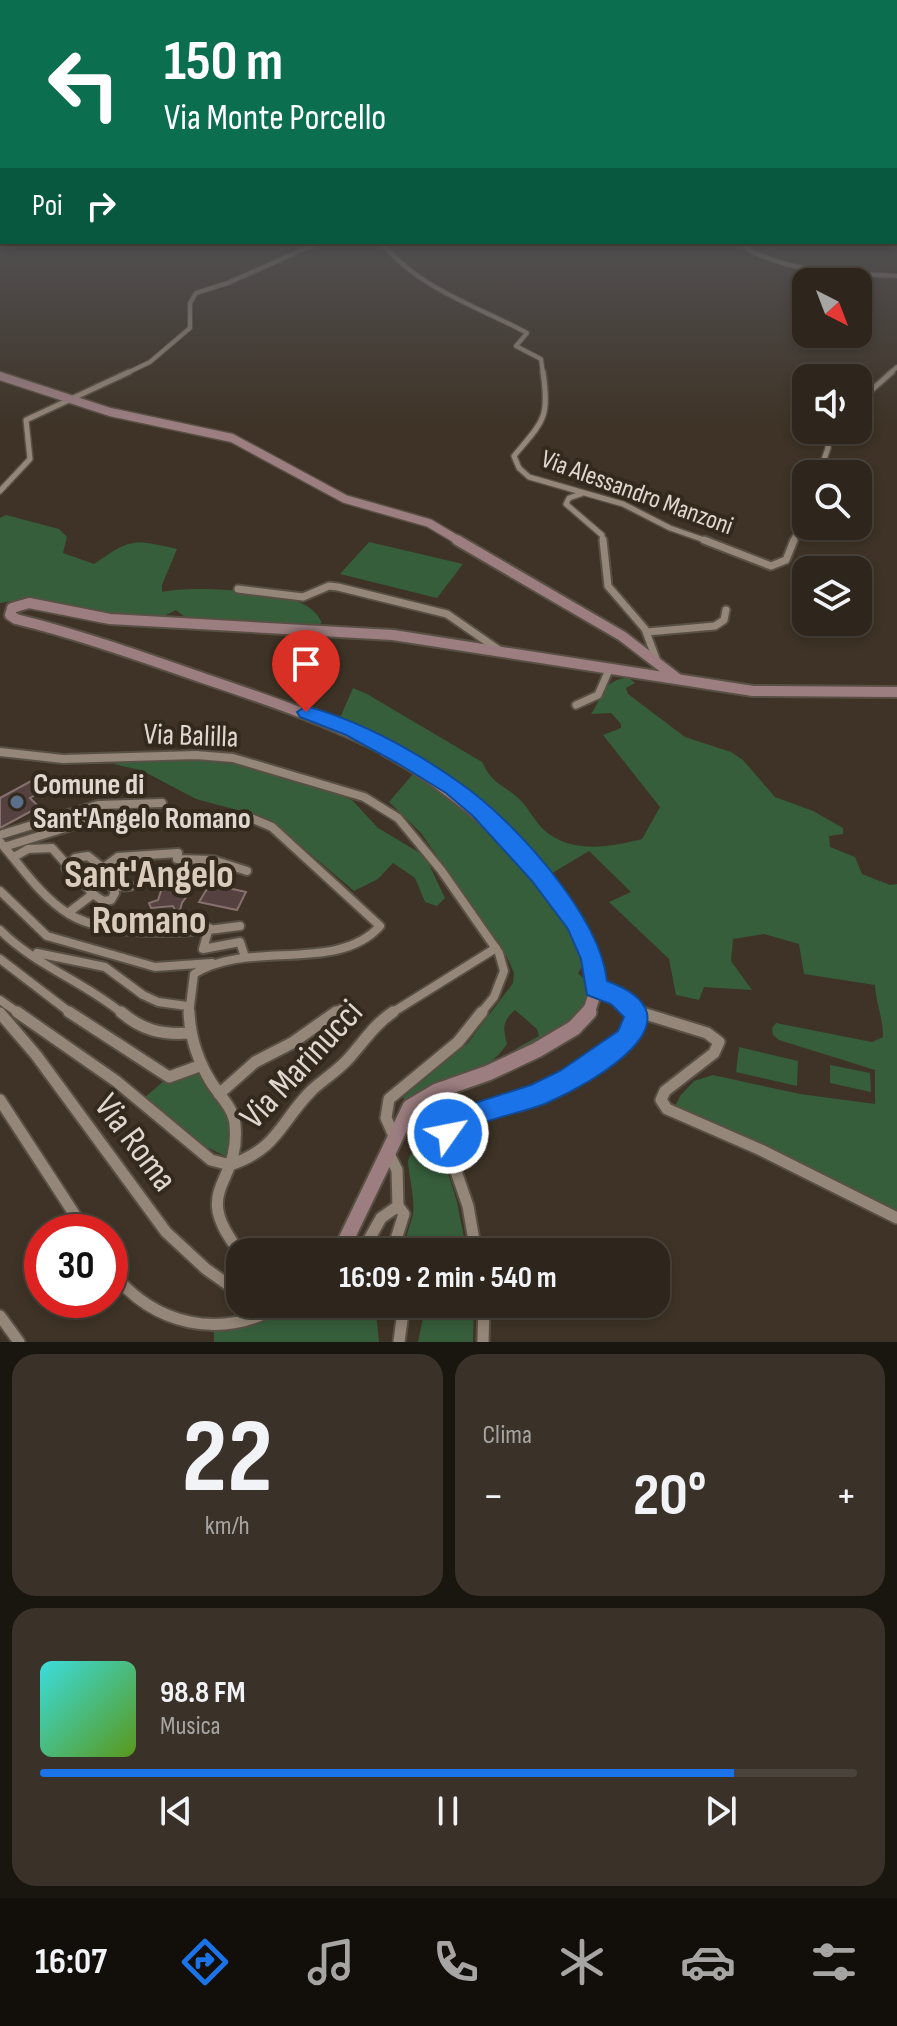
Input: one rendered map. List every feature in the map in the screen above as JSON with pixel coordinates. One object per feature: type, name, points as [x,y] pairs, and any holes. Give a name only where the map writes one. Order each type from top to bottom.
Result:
[{"type":"street","points":[[0,491],[30,459],[26,420],[150,362],[179,339],[192,324],[192,302]]},
{"type":"street","name":"Via Alessandro Manzoni","points":[[461,302],[526,332],[516,346],[541,359],[547,402],[543,422],[516,452],[515,461],[524,473],[536,481],[623,504],[679,532],[774,567],[786,560],[794,540]]},
{"type":"street","points":[[872,389],[897,367]]},
{"type":"street","points":[[0,376],[118,414],[234,439],[341,498],[429,523],[617,633],[680,680]]},
{"type":"street","points":[[588,494],[571,496],[566,504],[602,535],[608,586],[647,632],[657,663],[658,675],[646,676]]},
{"type":"street","points":[[238,589],[303,597],[329,586],[338,587],[447,614],[501,651]]},
{"type":"street","points":[[347,1238],[408,1110],[423,1097],[507,1065],[573,1028],[590,1010],[596,988],[594,964],[586,942],[555,894],[487,816],[435,776],[327,719],[87,637],[16,619],[9,613],[17,605],[29,603],[98,618],[359,632],[766,692],[897,692]]},
{"type":"street","points":[[647,632],[715,626],[724,620],[726,610]]},
{"type":"street","points":[[629,673],[657,663]]},
{"type":"street","points":[[629,673],[657,663]]},
{"type":"street","points":[[576,705],[598,695],[609,670]]},
{"type":"street","name":"Via Balilla","points":[[0,752],[63,759],[227,757],[264,765],[368,798],[395,815],[408,828],[496,948]]},
{"type":"street","points":[[0,835],[102,803],[162,803]]},
{"type":"street","points":[[133,816],[74,825],[2,844],[68,913],[83,921],[122,929],[240,926]]},
{"type":"street","points":[[0,891],[47,936],[155,967],[296,955],[342,947],[374,935],[380,926],[272,827],[253,819]]},
{"type":"street","points":[[14,857],[28,849],[52,848],[66,868],[93,894],[103,901],[111,900],[115,893],[103,868],[88,856],[75,858],[66,868]]},
{"type":"street","points":[[103,868],[118,857],[178,853],[177,859],[213,860],[247,871]]},
{"type":"street","points":[[112,887],[131,886]]},
{"type":"street","points":[[68,913],[93,894]]},
{"type":"street","points":[[209,928],[203,949],[240,942],[245,957]]},
{"type":"street","points":[[0,930],[19,949],[105,999],[136,1025],[165,1035],[189,1033]]},
{"type":"street","points":[[394,1136],[386,1118],[389,1099],[452,1048],[497,993],[504,971],[496,948]]},
{"type":"street","name":"Via Marinucci","points":[[229,1238],[215,1212],[217,1195],[230,1165],[251,1158],[266,1148],[311,1091],[347,1061],[384,1017],[496,948]]},
{"type":"street","points":[[19,949],[105,967],[143,995],[158,1002],[187,1006]]},
{"type":"street","points":[[0,959],[77,1018],[169,1077],[202,1065]]},
{"type":"street","points":[[0,1000],[116,1081],[211,1160],[230,1165],[235,1123],[202,1065],[189,1033],[187,1006],[194,974],[214,963]]},
{"type":"street","points":[[596,988],[616,994],[635,1011],[707,1033],[719,1042],[714,1053],[665,1091],[661,1100],[667,1109],[746,1143],[897,1218]]},
{"type":"street","points":[[219,1094],[255,1062],[298,1040],[341,1009]]},
{"type":"street","points":[[474,1238],[468,1206],[450,1154],[448,1136],[451,1126],[466,1117],[537,1095],[570,1079],[629,1037],[637,1023],[635,1011]]},
{"type":"street","name":"Via Roma","points":[[2,1018],[166,1232],[226,1283]]},
{"type":"street","points":[[0,1100],[74,1214]]},
{"type":"street","points":[[387,1152],[397,1170],[398,1206],[404,1214],[396,1238]]},
{"type":"street","points":[[370,1238],[382,1216],[398,1206]]},
{"type":"street","points":[[128,1290],[172,1320],[221,1322],[249,1318]]},
{"type":"street","points":[[0,1316],[19,1342]]},
{"type":"street","points":[[399,1342],[402,1318]]},
{"type":"street","points":[[483,1342],[484,1318]]},
{"type":"green space","points":[[6,515],[59,529],[67,537],[63,553],[94,564],[133,543],[177,549],[162,592],[213,589],[276,596],[305,605],[322,623],[311,627],[186,618],[176,610],[160,618],[93,616],[34,598],[0,603],[0,518]]},
{"type":"green space","points":[[369,542],[463,564],[437,598],[340,574]]},
{"type":"green space","points":[[629,678],[635,683],[626,688],[628,694],[685,737],[731,752],[743,760],[775,797],[813,811],[843,828],[843,834],[829,836],[830,847],[855,857],[862,874],[890,885],[897,884],[897,1212],[762,1144],[675,1107],[680,1096],[694,1081],[713,1075],[800,1094],[875,1104],[875,1070],[779,1040],[773,1035],[772,1028],[776,1023],[872,1042],[883,1037],[875,985],[804,974],[799,944],[764,934],[733,939],[731,961],[752,990],[704,987],[699,1000],[676,995],[669,959],[609,902],[631,892],[589,851],[549,875],[466,793],[421,763],[340,718],[353,688],[367,694],[482,762],[493,779],[521,801],[541,827],[556,838],[579,846],[618,844],[642,839],[660,807],[603,735],[621,728],[621,724],[611,713],[591,714],[609,685]]},
{"type":"green space","points":[[130,759],[197,760],[241,765],[326,788],[353,801],[378,828],[425,856],[445,898],[437,906],[425,902],[415,878],[393,863],[378,879],[354,891],[294,840],[252,814],[196,799],[141,770],[113,764]]},
{"type":"green space","points":[[413,774],[462,806],[508,849],[529,874],[549,898],[581,948],[585,962],[578,973],[591,986],[589,1000],[582,1012],[562,1031],[510,1056],[517,1048],[539,1036],[537,1029],[515,1010],[505,1025],[507,1044],[487,1065],[406,1104],[403,1097],[468,1043],[513,983],[514,973],[507,957],[421,833],[389,802]]},
{"type":"green space","points":[[739,1047],[798,1061],[797,1086],[736,1072]]},
{"type":"green space","points":[[830,1065],[870,1073],[871,1092],[830,1083]]},
{"type":"green space","points":[[200,1068],[232,1125],[227,1157],[202,1148],[144,1098],[165,1080]]},
{"type":"green space","points":[[436,1134],[457,1202],[464,1238],[407,1238],[413,1214],[408,1161],[410,1155],[427,1149]]},
{"type":"green space","points":[[276,1318],[376,1318],[379,1342],[214,1342],[214,1331]]},
{"type":"green space","points":[[423,1318],[474,1318],[473,1342],[418,1342]]},
{"type":"building","name":"Comune di Sant'Angelo Romano","points":[[33,780],[44,790],[30,798],[39,807],[0,828],[0,798]]},
{"type":"building","points":[[169,870],[191,878],[199,876],[203,883],[195,885],[180,910],[175,910],[173,906],[151,908],[149,903],[158,900],[164,882],[159,873]]},
{"type":"building","points":[[210,884],[246,892],[237,910],[199,902]]},
{"type":"place","name":"Comune di Sant'Angelo Romano","points":[[17,802]]},
{"type":"district","name":"Sant'Angelo Romano","points":[[149,898]]},
{"type":"route","points":[[306,712],[352,730],[406,759],[453,788],[481,811],[540,875],[577,925],[593,959],[596,988],[620,997],[635,1011],[636,1027],[627,1039],[570,1079],[537,1095],[462,1118],[451,1126],[448,1133]]}]
